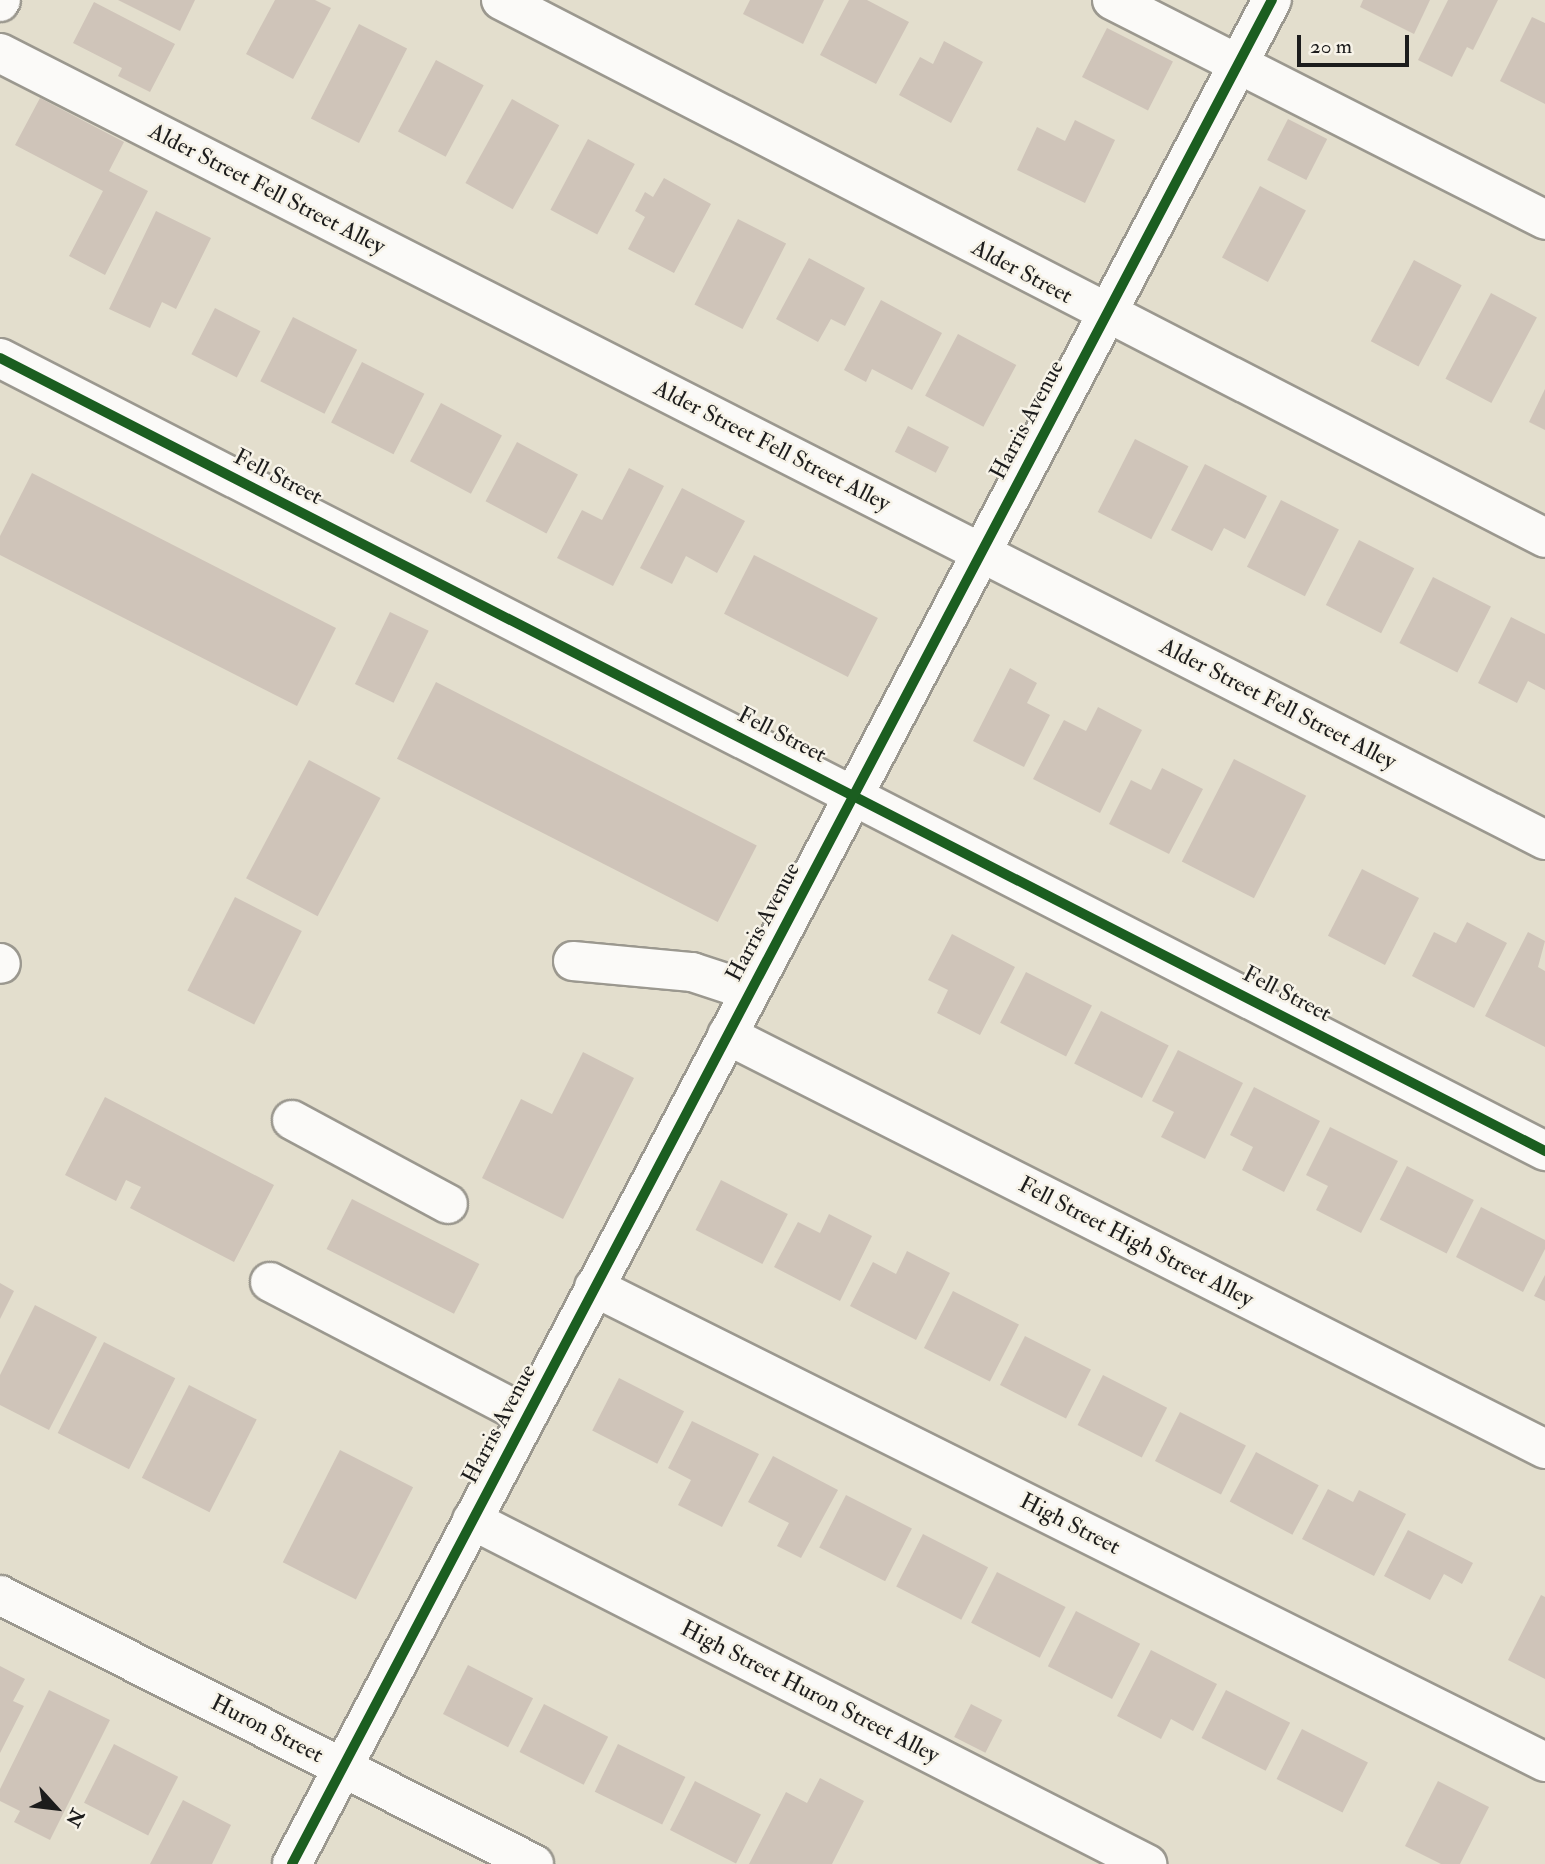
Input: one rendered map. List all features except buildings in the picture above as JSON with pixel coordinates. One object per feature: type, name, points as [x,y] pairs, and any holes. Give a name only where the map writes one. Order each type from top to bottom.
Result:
[{"type":"street","name":"Alder Street","points":[[501,0],[1105,316],[1545,538]]},
{"type":"street","points":[[1112,0],[1545,219]]},
{"type":"street","name":"Harris Avenue","points":[[292,1864],[1272,0]]},
{"type":"street","name":"Alder Street Fell Street Alley","points":[[0,53],[1545,840]]},
{"type":"street","name":"Fell Street","points":[[0,358],[1545,1151]]},
{"type":"street","points":[[573,961],[692,972],[750,991]]},
{"type":"street","name":"Fell Street High Street Alley","points":[[727,1035],[1545,1449]]},
{"type":"street","points":[[292,1121],[448,1204]]},
{"type":"street","points":[[270,1282],[527,1416]]},
{"type":"street","name":"High Street","points":[[594,1287],[1545,1762]]},
{"type":"street","name":"High Street Huron Street Alley","points":[[472,1520],[1147,1864]]},
{"type":"street","name":"Huron Street","points":[[0,1595],[534,1864]]},
{"type":"cycle path","points":[[292,1864],[1272,0]]},
{"type":"cycle path","points":[[0,358],[1545,1151]]}]
